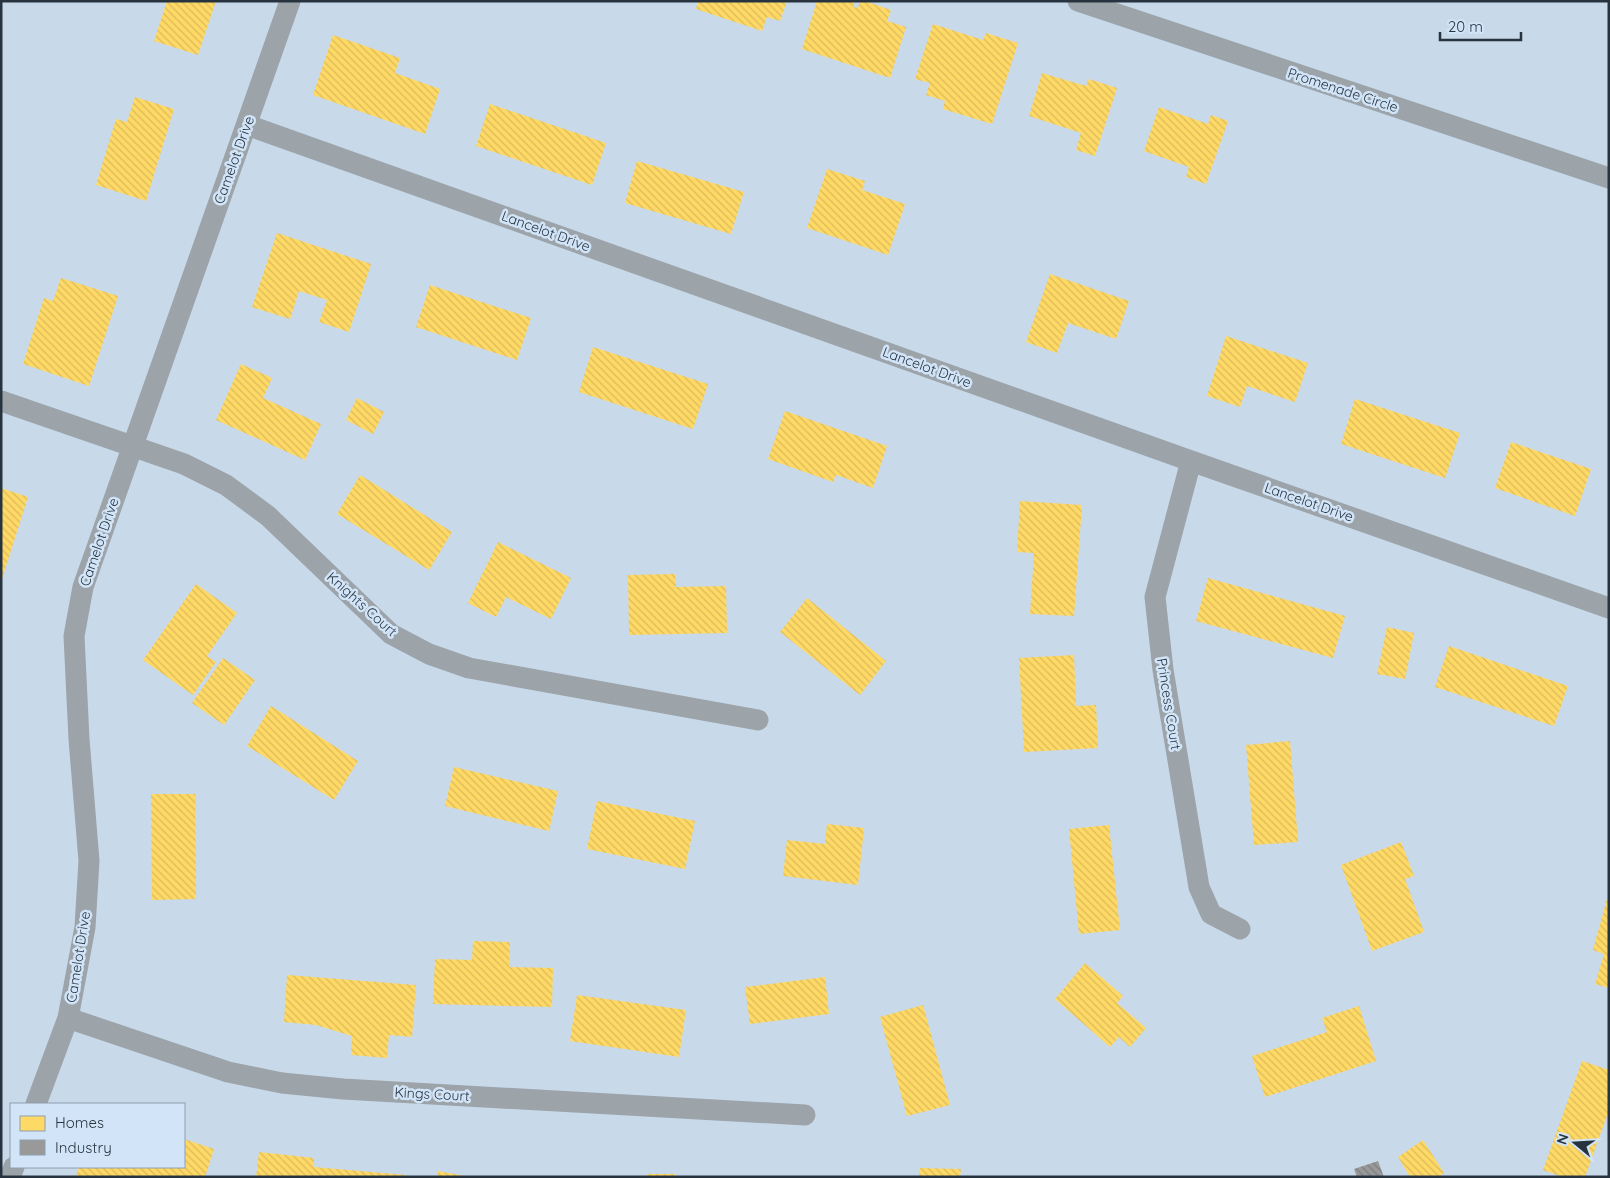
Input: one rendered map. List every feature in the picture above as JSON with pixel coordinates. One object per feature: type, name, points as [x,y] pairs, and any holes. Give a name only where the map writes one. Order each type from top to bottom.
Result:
[{"type":"street","name":"Camelot Drive","points":[[36,1103],[68,1018],[86,927],[89,861],[79,739],[74,636],[83,588],[290,1]]},
{"type":"street","name":"Promenade Circle","points":[[1078,1],[1609,178]]},
{"type":"street","name":"Lancelot Drive","points":[[246,125],[1609,608]]},
{"type":"street","name":"Knights Court","points":[[1,401],[184,464],[226,485],[268,516],[391,634],[429,654],[469,668],[758,720]]},
{"type":"street","name":"Princess Court","points":[[1191,461],[1155,597],[1163,670],[1199,887],[1210,914],[1240,930]]},
{"type":"street","name":"Kings Court","points":[[68,1018],[228,1072],[282,1083],[343,1090],[806,1115]]},
{"type":"building: Homes","points":[[167,1],[216,1],[198,55],[154,41]]},
{"type":"building: Homes","points":[[698,1],[787,1],[780,21],[767,17],[762,31],[696,9]]},
{"type":"building: Homes","points":[[817,1],[855,1],[853,7],[858,8],[860,1],[865,1],[891,10],[887,21],[906,27],[890,78],[802,49]]},
{"type":"building: Homes","points":[[933,24],[983,40],[986,33],[1018,43],[992,124],[943,109],[945,101],[926,95],[930,83],[915,79]]},
{"type":"building: Homes","points":[[333,35],[400,58],[395,73],[440,89],[425,134],[313,95]]},
{"type":"building: Homes","points":[[1042,73],[1086,86],[1089,79],[1117,88],[1095,156],[1076,150],[1081,133],[1029,116]]},
{"type":"building: Homes","points":[[135,97],[174,109],[146,201],[96,185],[116,119],[127,122]]},
{"type":"building: Homes","points":[[490,104],[606,143],[592,185],[476,146]]},
{"type":"building: Homes","points":[[1159,107],[1208,124],[1211,115],[1228,121],[1206,184],[1186,177],[1189,167],[1144,151]]},
{"type":"building: Homes","points":[[637,161],[744,192],[731,234],[625,203]]},
{"type":"building: Homes","points":[[827,169],[865,181],[862,190],[905,204],[888,255],[807,228]]},
{"type":"building: Homes","points":[[277,233],[371,264],[349,332],[319,322],[327,300],[299,291],[290,319],[252,307]]},
{"type":"building: Homes","points":[[1050,274],[1129,301],[1116,339],[1068,323],[1057,353],[1026,342]]},
{"type":"building: Homes","points":[[61,278],[118,296],[89,386],[23,364],[44,298],[53,301]]},
{"type":"building: Homes","points":[[430,285],[531,318],[517,360],[416,327]]},
{"type":"building: Homes","points":[[1226,336],[1308,363],[1295,402],[1247,386],[1240,407],[1207,396]]},
{"type":"building: Homes","points":[[593,347],[708,384],[693,429],[579,392]]},
{"type":"building: Homes","points":[[241,364],[272,378],[263,398],[321,424],[305,460],[216,420]]},
{"type":"building: Homes","points":[[357,398],[384,412],[373,434],[346,420]]},
{"type":"building: Homes","points":[[1355,399],[1460,433],[1445,478],[1341,444]]},
{"type":"building: Homes","points":[[785,411],[887,446],[873,488],[836,475],[833,482],[768,459]]},
{"type":"building: Homes","points":[[1511,442],[1591,469],[1575,516],[1495,488]]},
{"type":"building: Homes","points":[[360,475],[452,532],[429,570],[337,514]]},
{"type":"building: Homes","points":[[1,488],[28,497],[2,579],[1,579]]},
{"type":"building: Homes","points":[[1020,501],[1082,505],[1074,616],[1030,614],[1034,553],[1017,552]]},
{"type":"building: Homes","points":[[498,542],[571,578],[551,619],[506,597],[496,617],[468,603]]},
{"type":"building: Homes","points":[[675,574],[676,587],[726,586],[727,633],[629,635],[628,575]]},
{"type":"building: Homes","points":[[1208,578],[1345,616],[1333,658],[1196,621]]},
{"type":"building: Homes","points":[[196,584],[237,613],[207,656],[216,662],[193,695],[143,660]]},
{"type":"building: Homes","points":[[807,598],[886,661],[860,695],[780,632]]},
{"type":"building: Homes","points":[[1387,627],[1414,633],[1405,679],[1377,674]]},
{"type":"building: Homes","points":[[1449,646],[1568,686],[1554,726],[1435,687]]},
{"type":"building: Homes","points":[[1074,655],[1076,706],[1096,705],[1098,748],[1024,752],[1019,658]]},
{"type":"building: Homes","points":[[223,658],[255,680],[224,725],[192,703]]},
{"type":"building: Homes","points":[[271,706],[358,761],[334,800],[247,746]]},
{"type":"building: Homes","points":[[1290,741],[1298,842],[1254,845],[1246,745]]},
{"type":"building: Homes","points":[[454,767],[558,791],[549,831],[445,806]]},
{"type":"building: Homes","points":[[151,794],[195,794],[196,899],[152,900]]},
{"type":"building: Homes","points":[[597,801],[695,821],[685,869],[587,849]]},
{"type":"building: Homes","points":[[827,824],[864,828],[858,885],[783,876],[787,840],[825,844]]},
{"type":"building: Homes","points":[[1109,825],[1120,930],[1079,934],[1069,829]]},
{"type":"building: Homes","points":[[1401,842],[1414,876],[1405,879],[1424,932],[1372,951],[1341,865]]},
{"type":"building: Homes","points":[[1608,895],[1609,988],[1595,984],[1604,954],[1593,950]]},
{"type":"building: Homes","points":[[473,941],[510,942],[509,967],[553,968],[552,1007],[433,1004],[435,959],[472,960]]},
{"type":"building: Homes","points":[[1085,963],[1123,996],[1117,1003],[1146,1028],[1130,1047],[1119,1037],[1110,1047],[1055,999]]},
{"type":"building: Homes","points":[[287,975],[416,985],[412,1037],[389,1035],[387,1058],[351,1055],[352,1036],[316,1025],[284,1022]]},
{"type":"building: Homes","points":[[825,977],[829,1014],[750,1024],[745,987]]},
{"type":"building: Homes","points":[[577,995],[686,1010],[679,1057],[570,1041]]},
{"type":"building: Homes","points":[[923,1005],[950,1105],[907,1116],[880,1017]]},
{"type":"building: Homes","points":[[1359,1006],[1376,1061],[1265,1097],[1252,1056],[1327,1032],[1322,1018]]},
{"type":"building: Homes","points":[[1582,1061],[1609,1070],[1609,1110],[1585,1177],[1563,1177],[1543,1170]]},
{"type":"building: Homes","points":[[185,1139],[214,1149],[205,1177],[76,1177],[79,1168],[185,1168]]},
{"type":"building: Homes","points":[[1423,1140],[1444,1173],[1438,1177],[1410,1177],[1398,1157]]},
{"type":"building: Homes","points":[[259,1152],[314,1158],[314,1167],[406,1175],[406,1177],[256,1177]]},
{"type":"building: Homes","points":[[920,1168],[961,1169],[960,1177],[919,1177]]},
{"type":"building: Homes","points":[[438,1171],[465,1176],[465,1177],[437,1177]]},
{"type":"building: Homes","points":[[647,1174],[676,1174],[676,1177],[646,1177]]},
{"type":"building: Industry","points":[[1378,1161],[1384,1177],[1357,1177],[1354,1169]]}]
